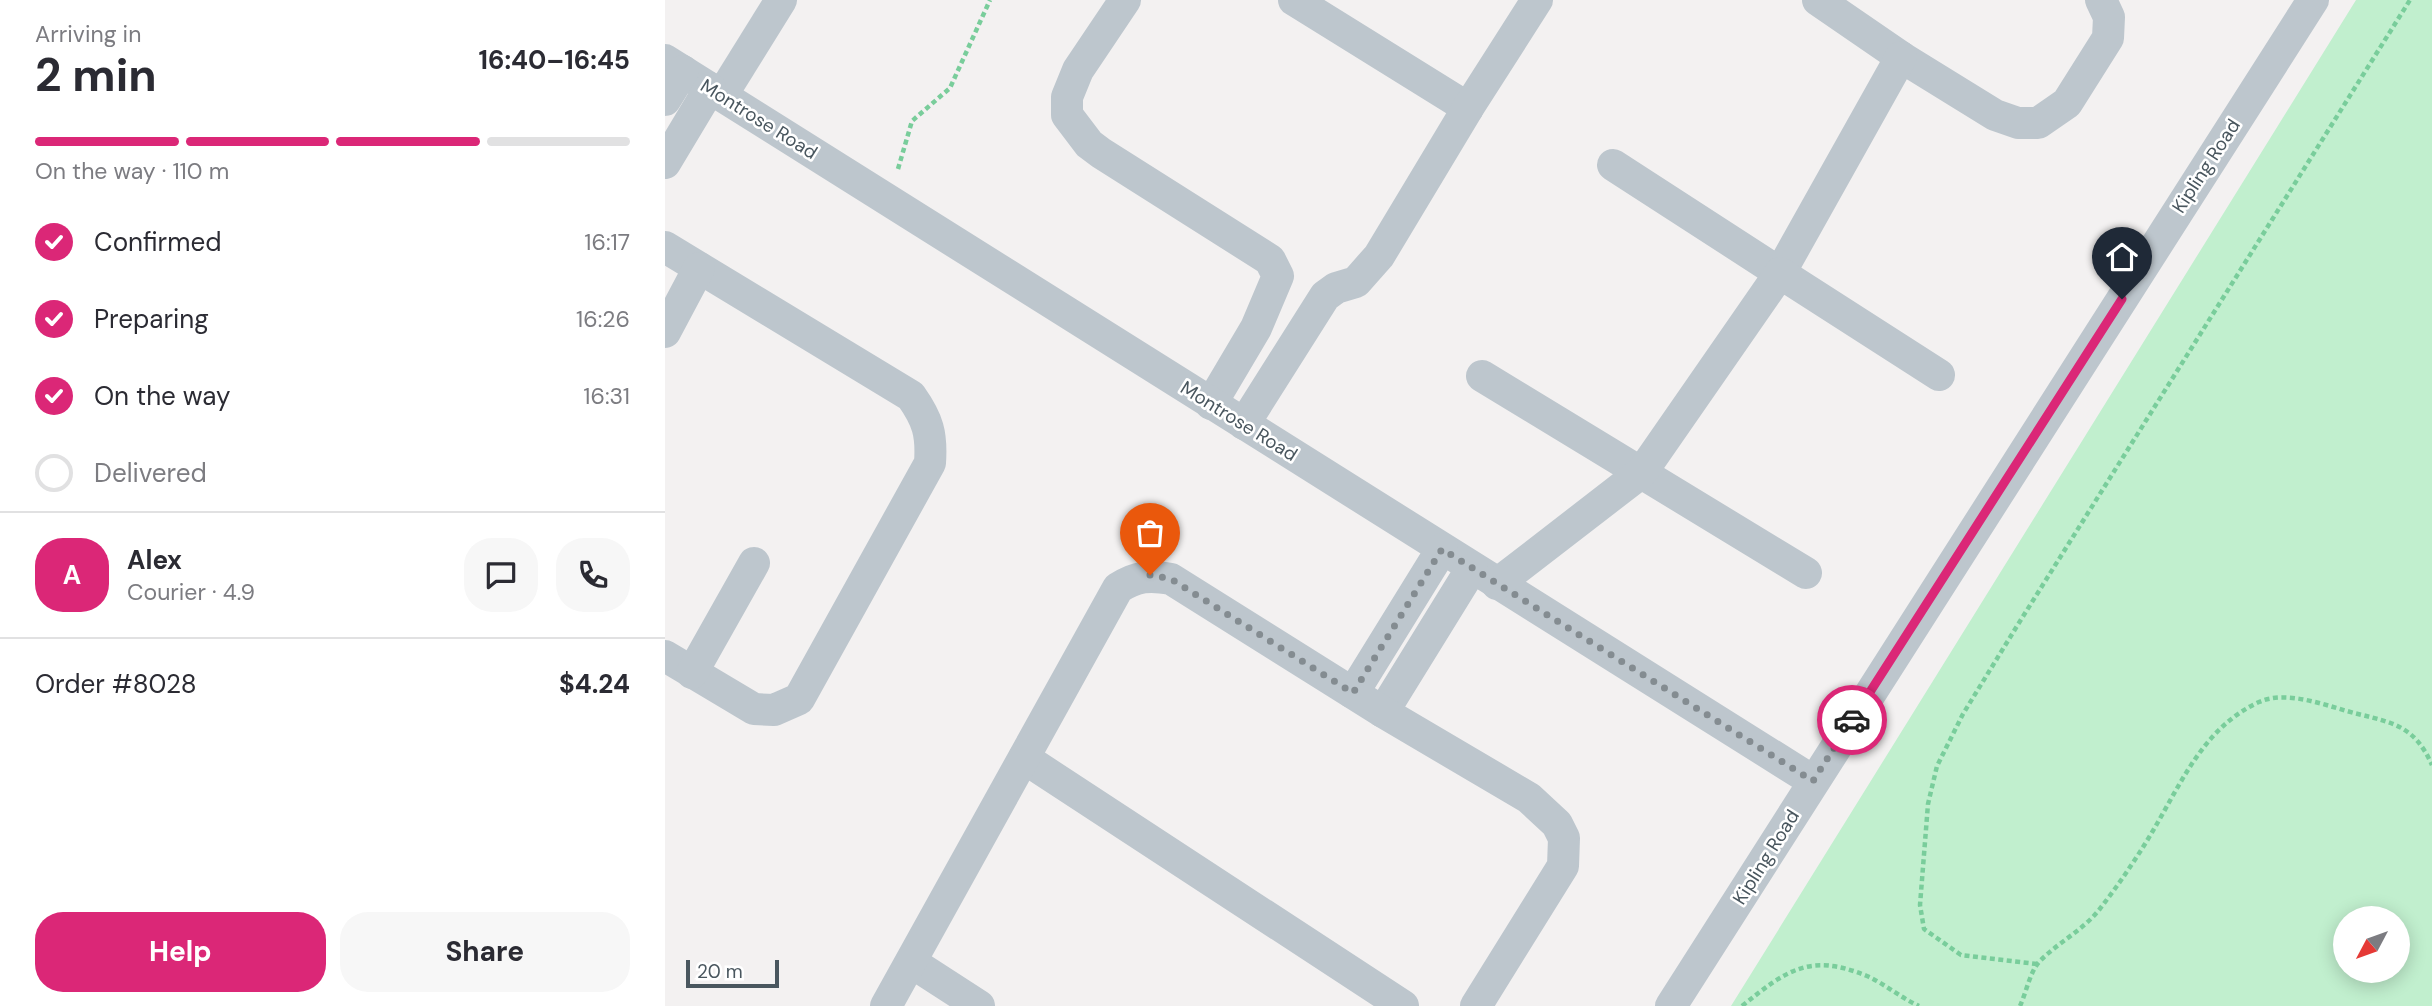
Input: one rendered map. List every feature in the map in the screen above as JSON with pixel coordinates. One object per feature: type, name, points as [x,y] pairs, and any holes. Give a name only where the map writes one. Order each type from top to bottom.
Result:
[{"type":"street","points":[[665,163],[781,0]]},
{"type":"street","points":[[1125,0],[1078,70],[1067,97],[1067,115],[1089,144],[1270,260],[1278,276],[1256,328],[1211,404]]},
{"type":"street","points":[[1294,0],[1468,108]]},
{"type":"street","points":[[1244,424],[1325,296],[1356,282],[1379,256],[1537,0]]},
{"type":"street","points":[[1818,0],[1901,57],[1995,115],[2018,123],[2038,123],[2067,103],[2108,38],[2109,17],[2101,0]]},
{"type":"street","name":"Kipling Road","points":[[1671,1006],[2313,0]]},
{"type":"street","points":[[1383,712],[1484,576],[1643,472],[1780,273],[1901,57]]},
{"type":"street","points":[[665,100],[674,66]]},
{"type":"street","name":"Montrose Road","points":[[674,66],[1813,781]]},
{"type":"street","points":[[1613,165],[1939,375]]},
{"type":"street","points":[[665,247],[911,397],[924,415],[932,440],[930,463],[799,699],[774,710],[754,709],[665,656]]},
{"type":"street","points":[[665,332],[699,268]]},
{"type":"street","points":[[1482,376],[1806,572]]},
{"type":"street","points":[[1353,693],[1442,549]]},
{"type":"street","points":[[692,673],[754,563]]},
{"type":"street","points":[[886,1006],[1118,588],[1135,577],[1150,575],[1171,579],[1383,712],[1529,798],[1557,824],[1564,838],[1563,866],[1476,1006]]},
{"type":"street","points":[[1024,758],[1403,1006]]},
{"type":"street","points":[[911,962],[979,1006]]},
{"type":"path","points":[[888,200],[912,121],[950,88],[990,0]]},
{"type":"path","points":[[2037,964],[1961,955],[1924,929],[1920,905],[1927,817],[1937,766],[1963,714],[2010,637],[2410,0]]},
{"type":"path","points":[[2020,1006],[2037,964],[2098,912],[2158,823],[2203,744],[2246,709],[2263,701],[2295,699],[2396,723],[2425,749],[2432,765]]},
{"type":"path","points":[[1742,1006],[1796,968],[1817,966],[1844,968],[1868,976],[1919,1006]]},
{"type":"green space","points":[[2356,0],[2432,0],[2432,1006],[1731,1006]]},
{"type":"way so far","points":[[1150,575],[1171,579],[1353,693],[1442,549],[1813,781],[1852,720]]},
{"type":"route","points":[[1852,720],[2122,299]]}]
